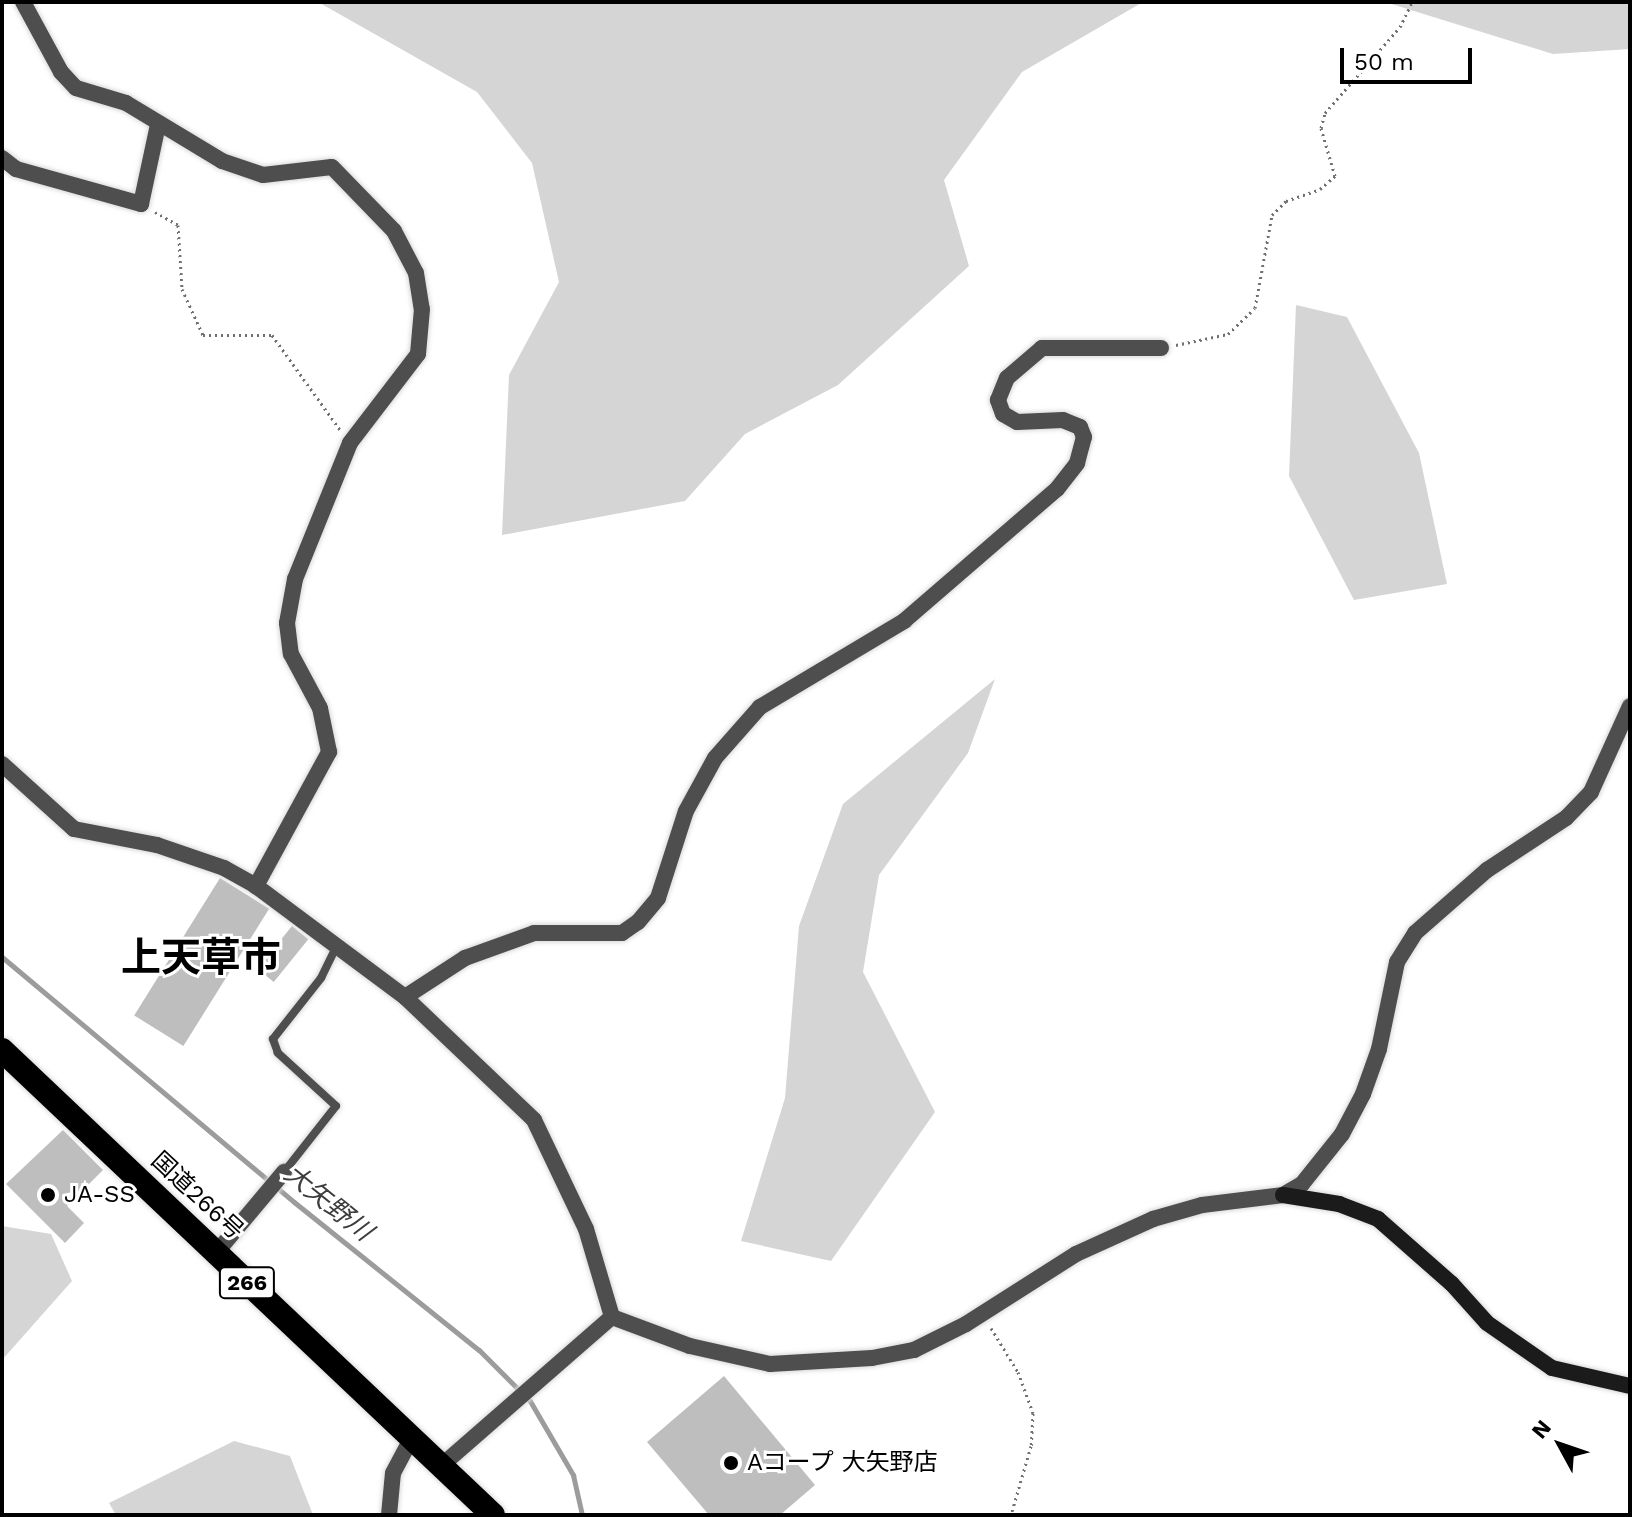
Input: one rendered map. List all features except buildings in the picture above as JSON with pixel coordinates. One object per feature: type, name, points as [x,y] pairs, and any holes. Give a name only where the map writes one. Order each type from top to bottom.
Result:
[{"type":"highway","name":"国道266号","points":[[2,1050],[493,1515]]},
{"type":"street","points":[[23,2],[61,72],[76,88],[126,103],[222,161],[263,175],[332,167],[394,231],[416,273],[422,309],[418,354],[350,443],[295,579],[287,623],[291,654],[320,708],[329,752],[256,886]]},
{"type":"street","points":[[2,158],[16,169],[141,204],[158,125]]},
{"type":"street","points":[[405,997],[465,958],[534,933],[622,933],[638,922],[658,898],[686,811],[715,758],[760,707],[904,621],[1057,489],[1077,463],[1084,437],[1080,427],[1063,420],[1017,422],[1003,414],[998,400],[1007,378],[1042,348],[1161,348]]},
{"type":"street","points":[[1283,1195],[1302,1184],[1342,1134],[1363,1094],[1379,1049],[1397,962],[1415,933],[1439,906],[1575,809],[1591,792],[1630,706]]},
{"type":"street","points":[[2,764],[74,829],[168,848],[256,886],[405,997],[534,1120],[586,1229],[612,1317]]},
{"type":"street","points":[[216,1253],[284,1172]]},
{"type":"street","points":[[612,1317],[690,1346],[770,1364],[831,1363],[914,1350],[982,1314],[1076,1254],[1153,1219],[1202,1205],[1283,1195],[1339,1204],[1378,1219],[1452,1284],[1487,1323],[1552,1368],[1630,1386]]},
{"type":"street","points":[[441,1466],[612,1317]]},
{"type":"street","points":[[389,1515],[393,1473],[412,1438]]},
{"type":"lane","points":[[284,1172],[336,1106],[278,1053],[273,1039],[321,978],[337,945]]},
{"type":"path","points":[[1161,348],[1228,334],[1255,308],[1272,215],[1286,201],[1320,189],[1335,176],[1321,128],[1325,113],[1400,27],[1412,2]]},
{"type":"path","points":[[141,204],[178,225],[182,289],[203,335],[272,335],[350,443]]},
{"type":"path","points":[[982,1314],[1018,1372],[1033,1413],[1031,1446],[1011,1515]]},
{"type":"shaded area","points":[[318,2],[1143,2],[1022,72],[944,180],[969,266],[838,385],[745,434],[685,501],[502,535],[509,375],[559,282],[532,163],[477,92]]},
{"type":"shaded area","points":[[1385,2],[1630,2],[1630,49],[1553,54]]},
{"type":"shaded area","points":[[1296,305],[1347,317],[1419,453],[1447,584],[1354,600],[1289,476]]},
{"type":"shaded area","points":[[995,679],[968,753],[879,875],[863,972],[935,1112],[831,1261],[741,1241],[785,1098],[799,926],[843,804]]},
{"type":"shaded area","points":[[2,1226],[51,1234],[72,1281],[2,1360]]},
{"type":"shaded area","points":[[234,1441],[290,1456],[313,1515],[116,1515],[109,1503]]},
{"type":"waterway","name":"大矢野川","points":[[2,957],[294,1202],[479,1350],[530,1401],[573,1475],[582,1515]]},
{"type":"place","name":"JA-SS","points":[[48,1195]]},
{"type":"place","name":"Aコープ 大矢野店","points":[[731,1463]]},
{"type":"district","name":"上天草市","points":[[201,958]]}]
